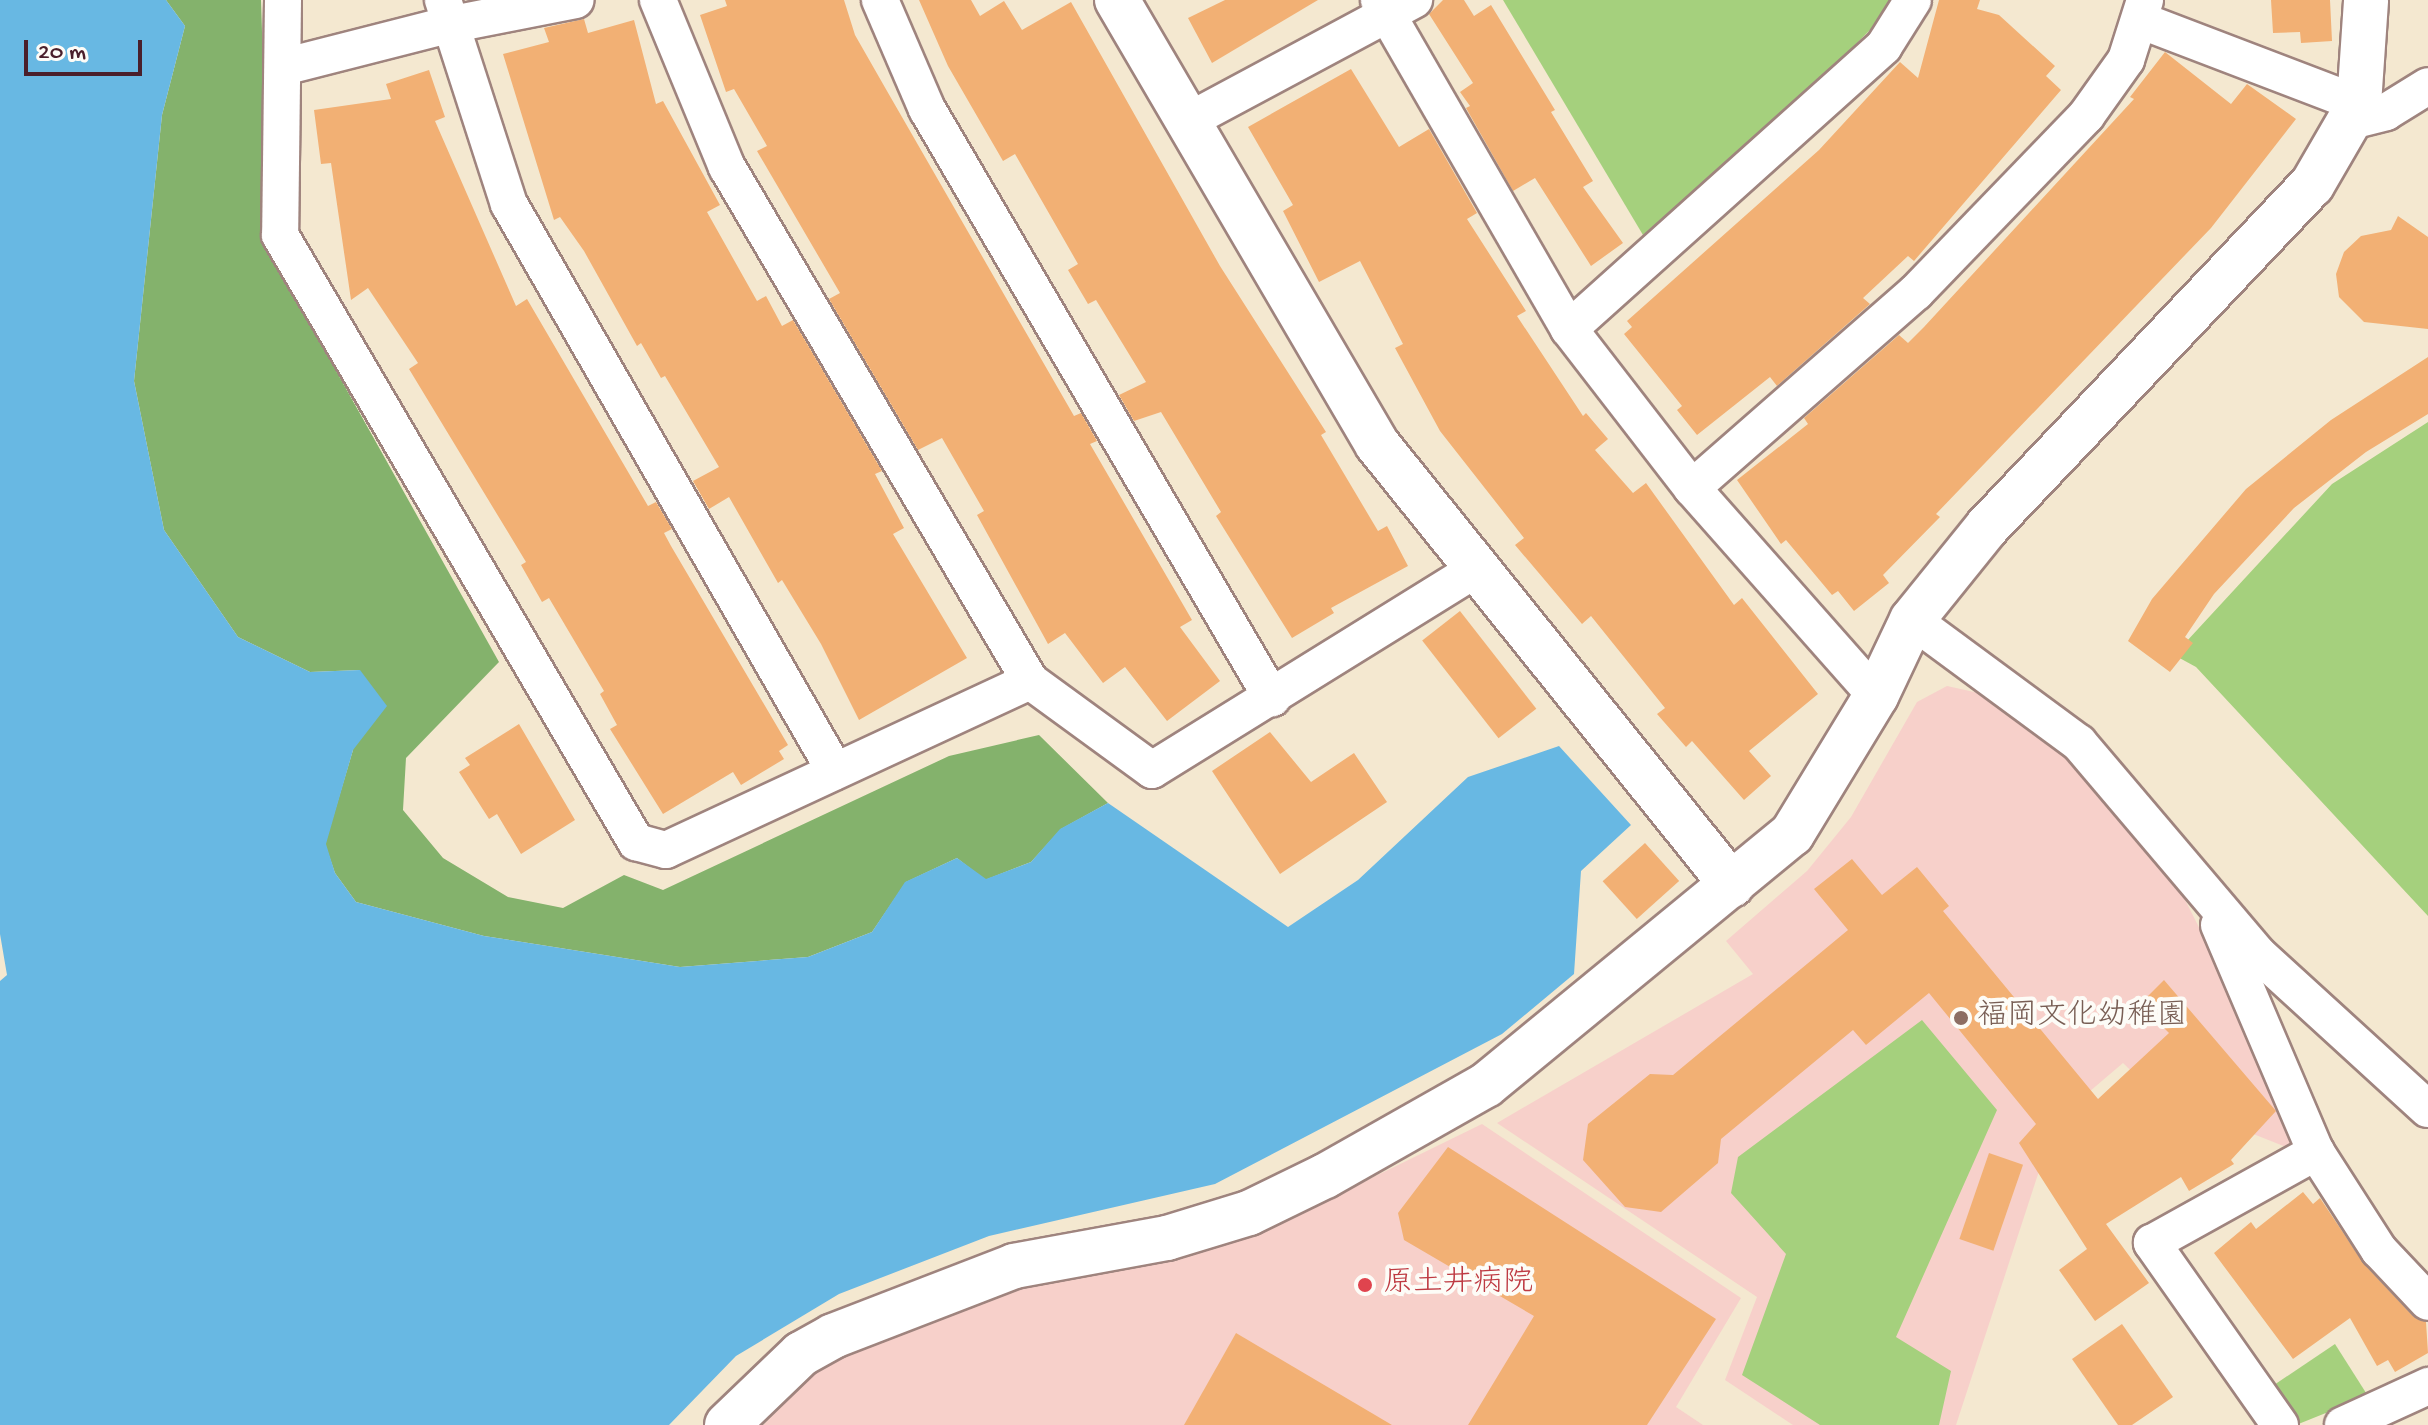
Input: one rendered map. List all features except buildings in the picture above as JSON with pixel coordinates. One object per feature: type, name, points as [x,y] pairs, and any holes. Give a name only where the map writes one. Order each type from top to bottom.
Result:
[{"type":"street","points":[[283,0],[280,235],[636,842],[666,850],[1030,681]]},
{"type":"street","points":[[283,67],[446,12],[576,0]]},
{"type":"street","points":[[658,0],[727,167],[1030,681],[1152,770],[1475,570]]},
{"type":"street","points":[[880,0],[927,109],[1272,698]]},
{"type":"street","points":[[1117,0],[1377,444],[1475,570],[1732,885]]},
{"type":"street","points":[[1569,329],[1884,46],[1913,0]]},
{"type":"street","points":[[727,1425],[801,1354],[833,1336],[1014,1266],[1071,1252],[1167,1238],[1249,1213],[1325,1176],[1486,1085],[1792,834],[1876,696],[1912,620],[1987,527],[2312,185],[2355,112],[2366,0]]},
{"type":"street","points":[[1186,122],[1394,5],[1569,329],[1692,488],[1876,696]]},
{"type":"street","points":[[1692,488],[1916,292],[2086,116],[2126,60],[2144,10],[2355,112],[2386,112],[2428,86]]},
{"type":"street","points":[[446,12],[509,204],[835,771]]},
{"type":"street","points":[[1912,620],[2079,743],[2209,901],[2258,954],[2428,1109]]},
{"type":"street","points":[[2209,901],[2316,1152],[2379,1250],[2428,1302]]},
{"type":"street","points":[[2280,1425],[2152,1243],[2316,1152]]},
{"type":"street","points":[[2343,1425],[2428,1386]]},
{"type":"shaded area","name":"福岡文化幼稚園","points":[[1947,686],[1983,694],[2062,753],[2173,876],[2298,1123],[2296,1151],[2238,1128],[2179,1117],[2123,1063],[2069,1109],[2042,1162],[1956,1425],[1793,1425],[1725,1380],[1757,1297],[1497,1123],[1753,974],[1726,941],[1807,871],[1851,817],[1917,702]]},
{"type":"shaded area","name":"原土井病院","points":[[1482,1124],[1741,1298],[1676,1407],[1703,1425],[763,1425],[832,1355],[1046,1271],[1198,1250],[1349,1189]]},
{"type":"green space","points":[[166,0],[261,0],[269,251],[499,662],[406,758],[403,810],[443,858],[508,897],[563,908],[624,875],[663,890],[949,756],[1039,735],[1108,803],[1061,829],[1031,862],[985,880],[957,858],[906,882],[872,932],[808,957],[680,967],[484,936],[356,902],[335,873],[325,844],[353,750],[360,670],[310,672],[238,637],[164,530],[134,381],[162,115],[185,26]]},
{"type":"green space","points":[[1503,0],[1892,0],[1872,28],[1788,112],[1643,235]]},
{"type":"green space","points":[[2428,422],[2428,916],[2196,667],[2174,655],[2332,484]]},
{"type":"green space","points":[[1922,1020],[1997,1110],[1896,1337],[1951,1371],[1939,1425],[1820,1425],[1742,1375],[1786,1254],[1731,1193],[1738,1157]]},
{"type":"green space","points":[[2335,1344],[2368,1396],[2296,1425],[2271,1387]]},
{"type":"water","points":[[0,0],[166,0],[185,26],[162,115],[134,381],[164,530],[238,637],[310,672],[360,670],[387,706],[353,750],[326,844],[335,873],[356,902],[484,936],[680,967],[808,957],[872,932],[905,882],[957,858],[986,879],[1031,862],[1060,829],[1108,803],[1288,927],[1358,880],[1468,777],[1559,746],[1631,825],[1581,871],[1574,974],[1502,1034],[1215,1184],[989,1236],[839,1294],[736,1356],[669,1425],[0,1425],[0,981],[7,975],[0,934]]},
{"type":"place","name":"福岡文化幼稚園","points":[[1961,1018]]},
{"type":"place","name":"原土井病院","points":[[1365,1285]]}]
